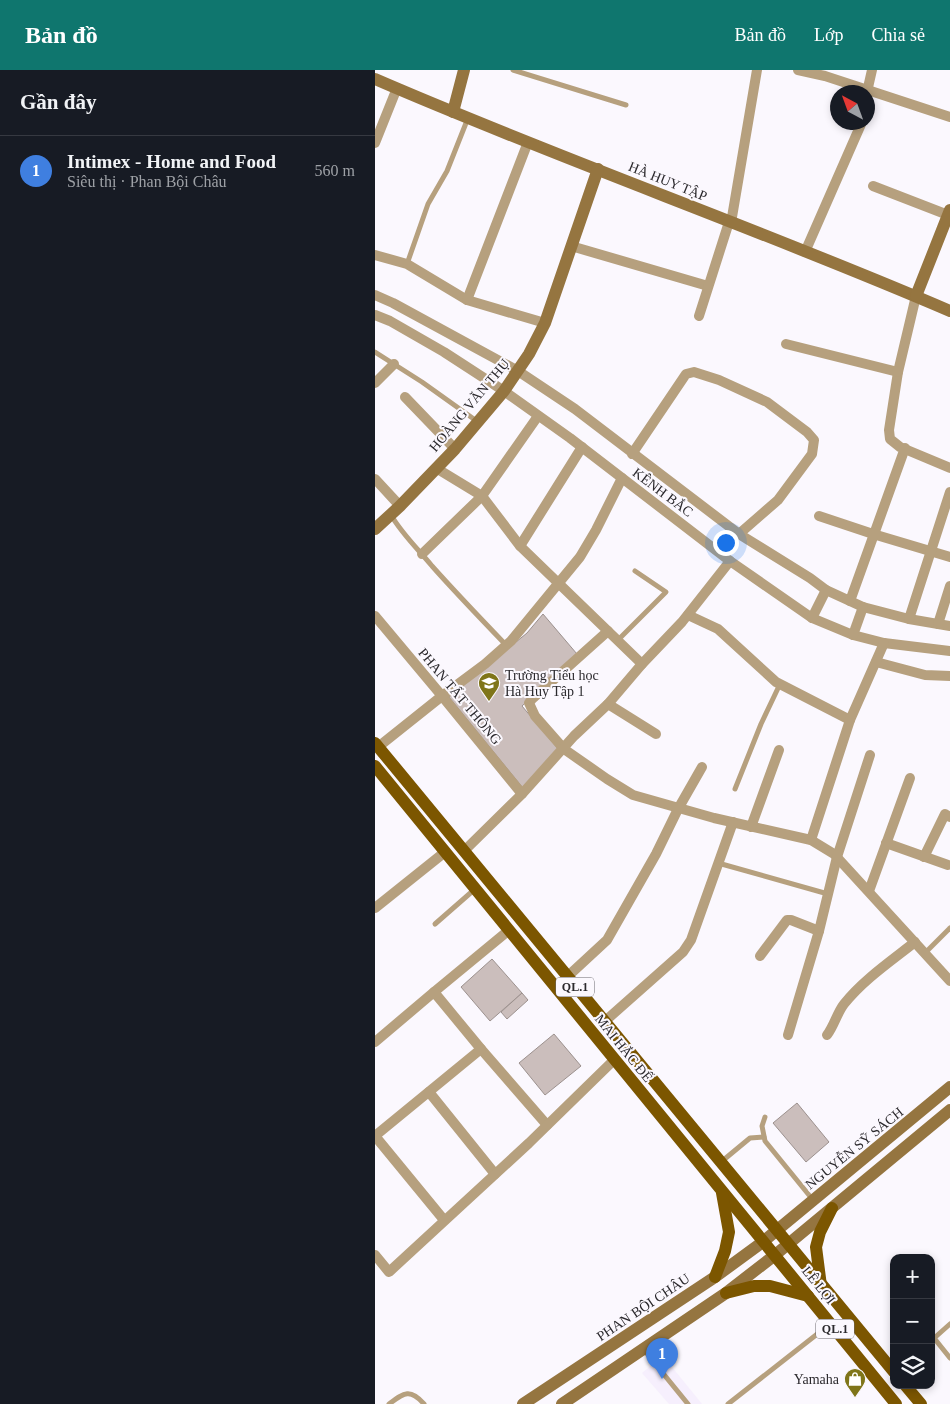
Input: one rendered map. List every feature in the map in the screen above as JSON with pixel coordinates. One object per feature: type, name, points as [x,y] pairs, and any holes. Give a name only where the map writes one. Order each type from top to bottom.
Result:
[{"type":"main road","points":[[453,112],[464,70]]},
{"type":"main road","name":"HÀ HUY TẬP","points":[[375,79],[950,311]]},
{"type":"main road","name":"HOÀNG VĂN THỤ","points":[[375,529],[455,449],[504,391],[529,354],[545,323],[598,169]]},
{"type":"main road","points":[[916,296],[949,213]]},
{"type":"main road","name":"MAI HẮC ĐẾ","points":[[377,745],[776,1231]]},
{"type":"main road","name":"MAI HẮC ĐẾ","points":[[377,772],[445,852],[775,1255]]},
{"type":"main road","name":"NGUYỄN SỸ SÁCH","points":[[776,1231],[950,1087]]},
{"type":"main road","points":[[551,1385],[564,1403],[726,1293],[950,1111]]},
{"type":"main road","points":[[889,1139],[899,1153]]},
{"type":"main road","points":[[715,1277],[725,1251],[729,1232],[721,1190]]},
{"type":"main road","points":[[821,1286],[816,1247],[820,1232],[832,1208]]},
{"type":"main road","name":"PHAN BỘI CHÂU","points":[[523,1404],[715,1277],[776,1231]]},
{"type":"main road","name":"LÊ LỢI","points":[[776,1231],[890,1367]]},
{"type":"main road","name":"LÊ LỢI","points":[[775,1255],[896,1404]]},
{"type":"main road","points":[[726,1293],[754,1286],[770,1286],[808,1296]]},
{"type":"main road","points":[[631,1332],[643,1349]]},
{"type":"main road","points":[[908,1389],[921,1404]]},
{"type":"street","points":[[699,316],[730,222],[757,70]]},
{"type":"street","points":[[797,70],[826,73],[853,85]]},
{"type":"street","points":[[868,85],[872,70]]},
{"type":"street","points":[[375,143],[397,88]]},
{"type":"street","points":[[875,94],[950,117]]},
{"type":"street","points":[[805,252],[858,130]]},
{"type":"street","points":[[467,300],[528,142]]},
{"type":"street","points":[[873,186],[949,213]]},
{"type":"street","points":[[571,246],[708,286]]},
{"type":"street","points":[[375,255],[407,264],[467,300],[545,323]]},
{"type":"street","name":"KÊNH BẮC","points":[[375,295],[518,371],[575,409],[739,534],[826,590],[863,607],[909,619],[950,626]]},
{"type":"street","points":[[916,296],[898,372],[889,430],[890,439],[905,448],[950,468]]},
{"type":"street","name":"KÊNH BẮC","points":[[375,315],[390,321],[444,352],[504,391],[730,561],[812,618],[853,635],[884,643],[950,651]]},
{"type":"street","points":[[786,344],[898,372]]},
{"type":"street","points":[[375,382],[394,364]]},
{"type":"street","points":[[632,454],[686,374],[694,372],[719,380],[767,402],[807,432],[814,440],[813,454],[778,500],[739,534]]},
{"type":"street","points":[[405,397],[455,449]]},
{"type":"street","points":[[422,554],[482,496],[538,416]]},
{"type":"street","points":[[520,546],[582,448]]},
{"type":"street","points":[[850,601],[905,448]]},
{"type":"street","points":[[436,468],[482,496],[520,546],[642,664]]},
{"type":"street","points":[[377,745],[485,664],[507,645],[580,557],[622,478]]},
{"type":"street","points":[[375,479],[400,506]]},
{"type":"street","points":[[909,619],[950,492]]},
{"type":"street","points":[[819,516],[950,557]]},
{"type":"street","points":[[464,851],[522,794],[574,736],[608,704],[688,615],[730,561]]},
{"type":"street","points":[[938,624],[950,586]]},
{"type":"street","points":[[812,618],[826,590]]},
{"type":"street","points":[[853,635],[863,607]]},
{"type":"street","points":[[688,615],[718,629],[780,684],[850,720]]},
{"type":"street","name":"PHAN TẤT THÔNG","points":[[375,616],[522,794]]},
{"type":"street","points":[[608,631],[529,703],[535,716],[564,749],[633,795],[733,822],[811,840],[837,857],[950,982]]},
{"type":"street","points":[[811,840],[850,720],[884,643]]},
{"type":"street","points":[[876,662],[925,675],[950,676]]},
{"type":"street","points":[[608,704],[656,734]]},
{"type":"street","points":[[751,826],[779,750]]},
{"type":"street","points":[[788,1035],[819,932],[837,857],[870,755]]},
{"type":"street","points":[[567,978],[607,940],[656,854],[678,808],[702,767]]},
{"type":"street","points":[[869,892],[910,778]]},
{"type":"street","points":[[924,856],[945,814],[950,817]]},
{"type":"street","points":[[604,1022],[683,952],[691,940],[733,822]]},
{"type":"street","points":[[887,843],[948,865]]},
{"type":"street","points":[[375,908],[445,852]]},
{"type":"street","points":[[760,956],[787,920],[819,932]]},
{"type":"street","points":[[375,1042],[509,930]]},
{"type":"street","points":[[827,1035],[843,1005],[866,982],[915,942]]},
{"type":"street","points":[[434,992],[547,1126]]},
{"type":"street","points":[[444,1220],[375,1136],[481,1049]]},
{"type":"street","points":[[375,1255],[389,1272],[547,1126],[614,1060]]},
{"type":"street","points":[[429,1092],[495,1174]]},
{"type":"lane","points":[[513,70],[626,105]]},
{"type":"lane","points":[[407,264],[428,204],[447,171],[468,118]]},
{"type":"lane","points":[[375,352],[423,382],[478,422]]},
{"type":"lane","points":[[391,515],[399,528],[422,554],[507,645]]},
{"type":"lane","points":[[618,641],[667,592],[635,571]]},
{"type":"lane","points":[[735,789],[761,724],[780,684]]},
{"type":"lane","points":[[718,863],[828,894]]},
{"type":"lane","points":[[435,924],[475,889]]},
{"type":"lane","points":[[924,953],[950,928]]},
{"type":"lane","points":[[765,1117],[762,1126],[765,1141],[813,1201]]},
{"type":"lane","points":[[720,1163],[750,1138],[764,1137]]},
{"type":"lane","points":[[728,1404],[831,1324]]},
{"type":"lane","points":[[935,1336],[950,1324]]},
{"type":"lane","points":[[935,1342],[950,1358]]},
{"type":"lane","points":[[643,1349],[688,1404]]},
{"type":"lane","points":[[389,1404],[399,1396],[407,1394],[415,1395],[424,1404]]},
{"type":"shaded area","points":[[663,1356],[702,1404],[669,1404],[642,1373]]},
{"type":"building","name":"Trường Tiểu học Hà Huy Tập 1","points":[[543,614],[577,654],[522,706],[559,750],[523,788],[449,697],[527,633]]},
{"type":"building","points":[[492,959],[522,993],[490,1021],[461,987]]},
{"type":"building","points":[[522,993],[528,1000],[507,1019],[501,1012]]},
{"type":"building","points":[[554,1034],[581,1066],[545,1095],[519,1063]]},
{"type":"building","points":[[797,1103],[829,1142],[806,1162],[773,1123]]},
{"type":"place","name":"Trường Tiểu học Hà Huy Tập 1","points":[[489,702]]},
{"type":"place","name":"Intimex - Home and Food","points":[[662,1379]]},
{"type":"place","name":"Yamaha","points":[[855,1398]]}]
